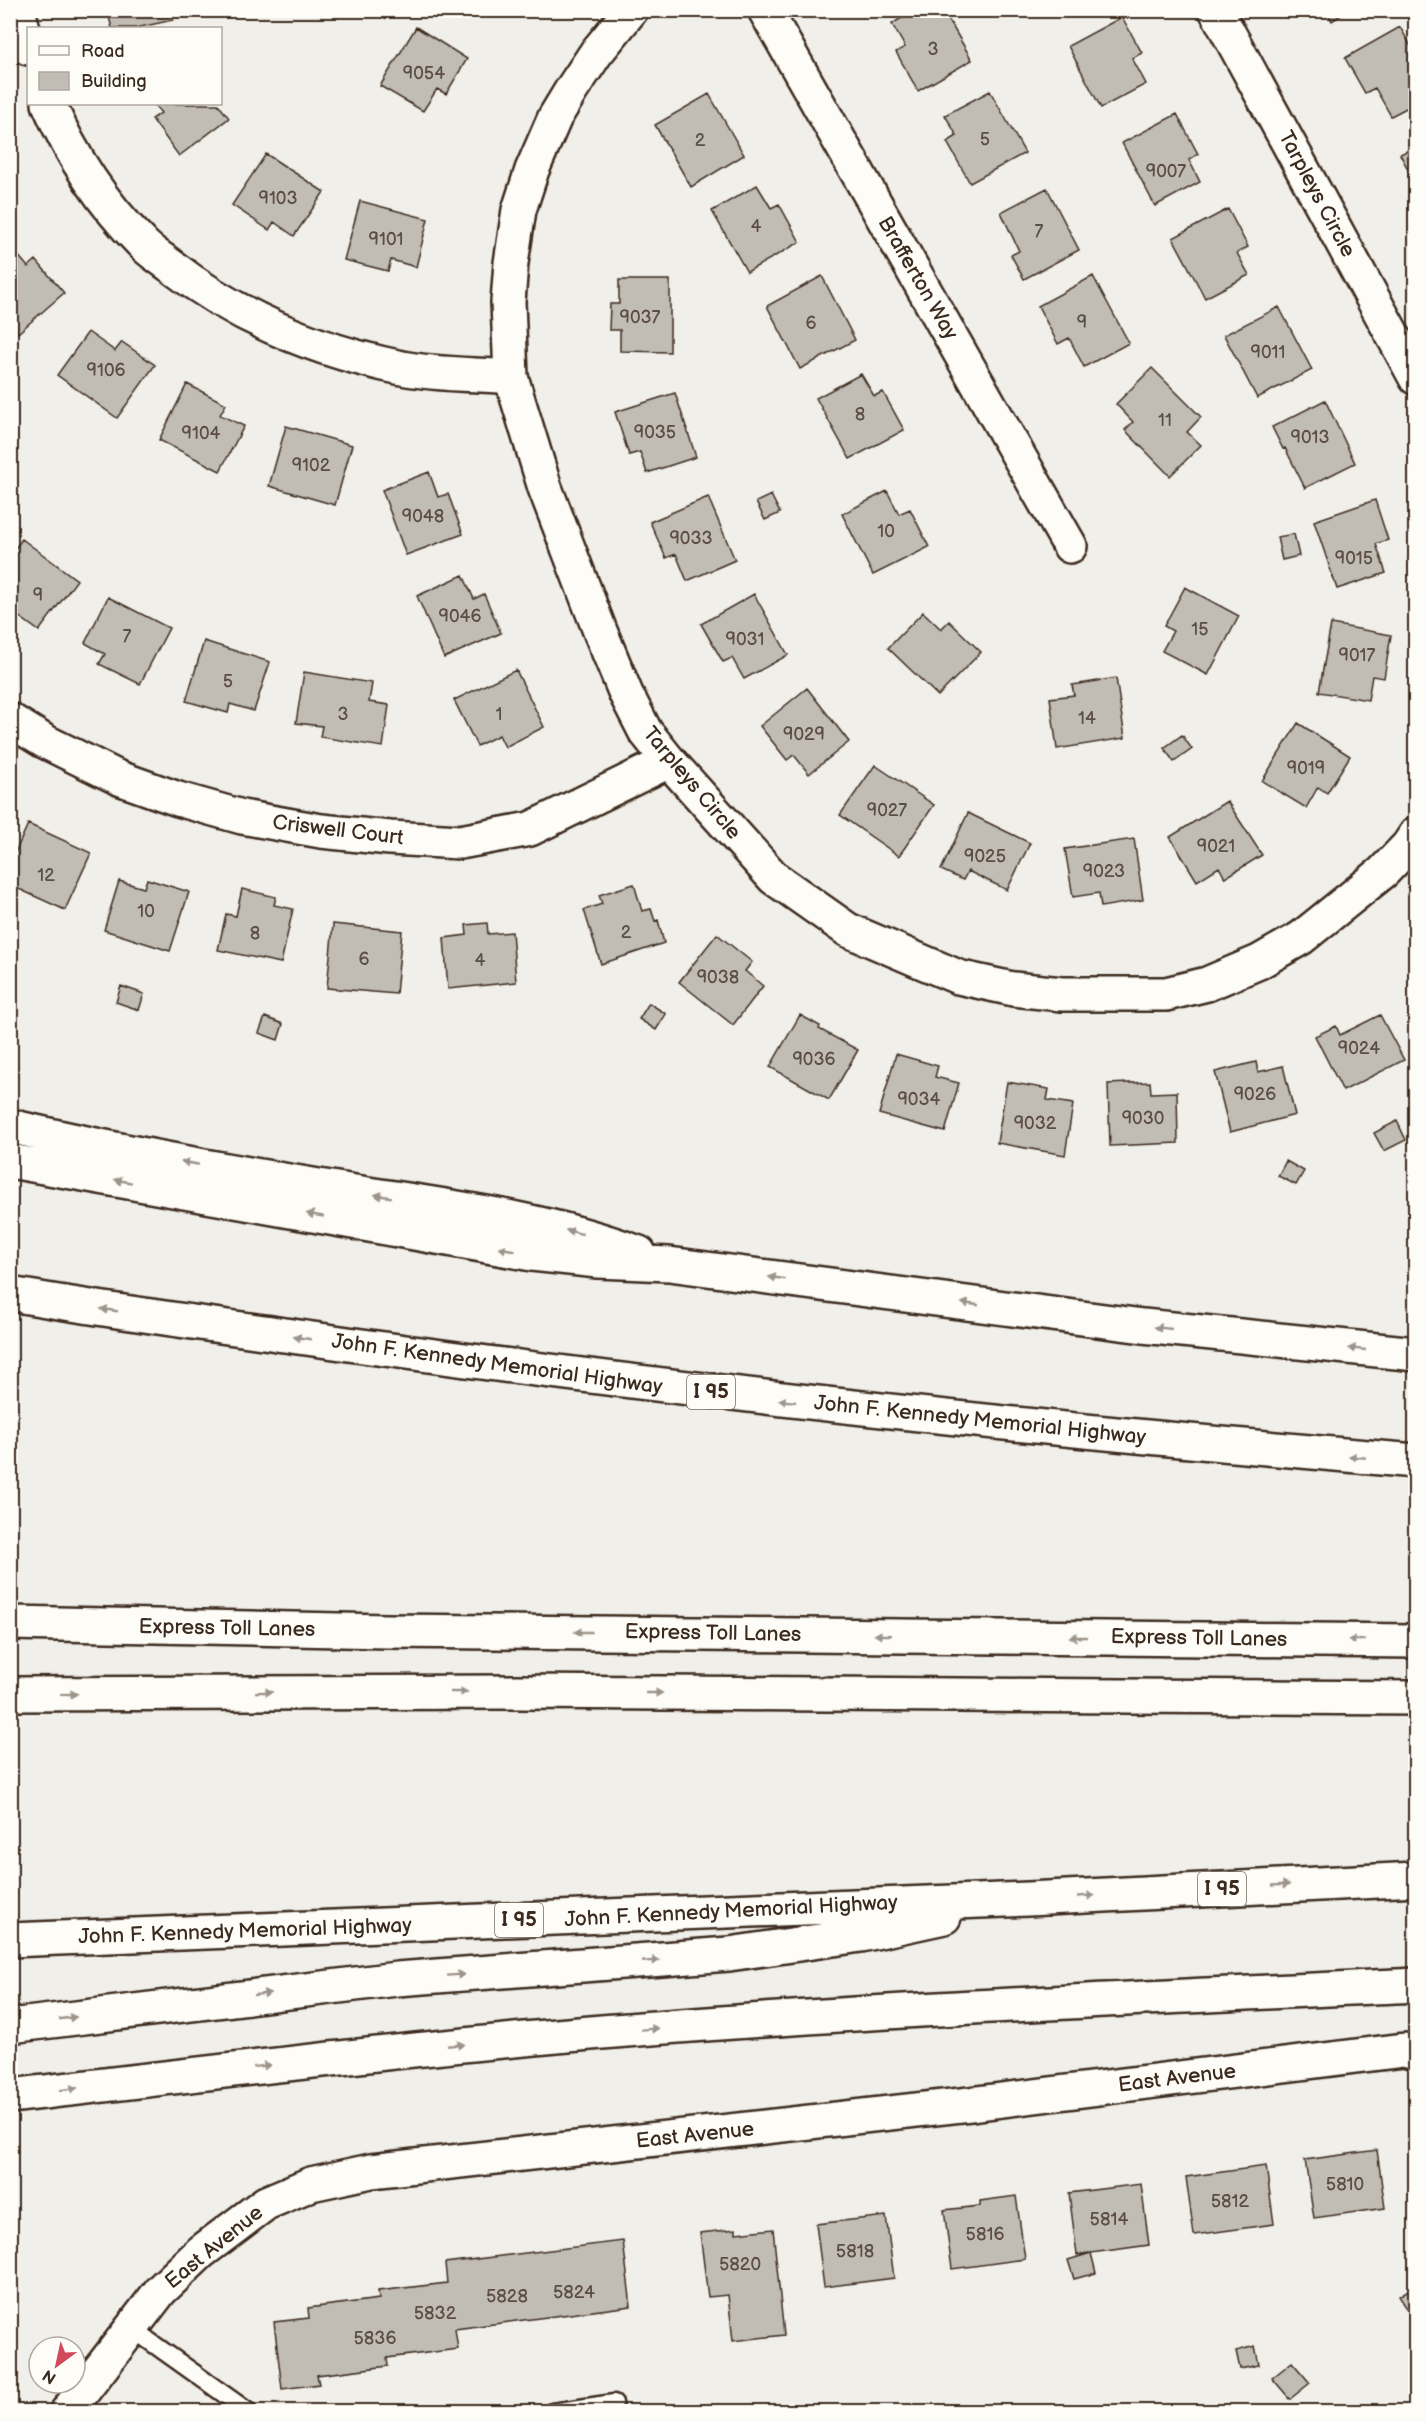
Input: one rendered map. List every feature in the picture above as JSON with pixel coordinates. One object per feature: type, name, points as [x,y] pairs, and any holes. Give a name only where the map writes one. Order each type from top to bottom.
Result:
[{"type":"main road","points":[[18,10],[27,44]]},
{"type":"main road","name":"Tarpleys Circle","points":[[631,10],[596,53],[572,89],[555,117],[532,170],[519,210],[511,263],[508,302],[511,377],[545,488],[600,631],[626,694],[645,731],[774,878],[848,930],[958,977],[1012,989],[1052,993],[1166,994],[1207,984],[1259,962],[1301,938],[1383,872],[1408,846],[1416,834]]},
{"type":"main road","name":"Brafferton Way","points":[[765,10],[1070,546]]},
{"type":"main road","name":"Tarpleys Circle","points":[[1216,10],[1416,378]]},
{"type":"main road","points":[[50,105],[59,126],[86,174],[128,228],[143,244],[220,300],[269,325],[327,348],[404,368],[511,377]]},
{"type":"main road","name":"Criswell Court","points":[[10,720],[44,741],[119,778],[178,799],[242,817],[321,831],[390,838],[460,842],[530,829],[669,761]]},
{"type":"main road","points":[[10,1126],[270,1178],[538,1223],[595,1237],[669,1264]]},
{"type":"main road","points":[[10,1161],[532,1254],[598,1261],[669,1264],[1143,1326],[1416,1354]]},
{"type":"main road","name":"John F. Kennedy Memorial Highway","points":[[10,1294],[426,1356],[677,1388],[1030,1427],[1416,1461]]},
{"type":"main road","name":"Express Toll Lanes","points":[[10,1623],[387,1631],[1416,1641]]},
{"type":"main road","points":[[10,1694],[529,1692],[1416,1698]]},
{"type":"main road","name":"John F. Kennedy Memorial Highway","points":[[10,1940],[1028,1899],[1416,1879]]},
{"type":"main road","points":[[10,2026],[397,1979],[729,1954],[861,1935],[1028,1899]]},
{"type":"main road","points":[[10,2096],[394,2051],[602,2032],[1011,2005],[1416,1985]]},
{"type":"main road","name":"East Avenue","points":[[67,2412],[161,2290],[201,2252],[266,2203],[311,2184],[361,2173],[970,2104],[1404,2050],[1416,2053]]},
{"type":"lane","points":[[131,2328],[249,2412]]},
{"type":"lane","points":[[552,2412],[614,2403]]},
{"type":"building","points":[[107,10],[170,10],[173,20],[141,27],[112,27]]},
{"type":"building","points":[[914,10],[943,10],[972,60],[918,91],[896,52],[905,47],[892,24]]},
{"type":"building","points":[[1326,10],[1349,10],[1332,21]]},
{"type":"building","points":[[1122,17],[1142,53],[1132,58],[1146,84],[1101,108],[1068,46]]},
{"type":"building","points":[[416,27],[467,59],[446,94],[437,89],[423,111],[380,86]]},
{"type":"building","points":[[1400,27],[1416,55],[1416,103],[1391,116],[1375,88],[1365,93],[1345,58]]},
{"type":"building","points":[[990,91],[1025,153],[970,183],[947,142],[957,136],[945,115]]},
{"type":"building","points":[[709,94],[744,155],[691,187],[655,125]]},
{"type":"building","points":[[155,105],[219,105],[229,118],[179,156],[152,119],[161,113]]},
{"type":"building","points":[[1177,114],[1198,154],[1189,160],[1200,182],[1155,206],[1122,143]]},
{"type":"building","points":[[1416,147],[1416,175],[1412,177],[1400,154]]},
{"type":"building","points":[[266,154],[324,192],[294,236],[274,222],[269,230],[232,205]]},
{"type":"building","points":[[757,185],[771,208],[779,204],[800,242],[747,272],[712,211]]},
{"type":"building","points":[[1047,188],[1079,250],[1024,279],[1011,255],[1019,251],[1001,212]]},
{"type":"building","points":[[360,201],[428,219],[416,267],[391,260],[388,271],[344,260]]},
{"type":"building","points":[[1228,209],[1248,247],[1237,253],[1249,275],[1205,298],[1173,238]]},
{"type":"building","points":[[11,247],[28,267],[36,260],[64,293],[18,333],[10,324]]},
{"type":"building","points":[[822,276],[855,340],[800,369],[767,306]]},
{"type":"building","points":[[1093,276],[1129,343],[1084,367],[1069,338],[1058,344],[1038,306]]},
{"type":"building","points":[[619,280],[670,280],[670,352],[620,351],[620,330],[609,330],[610,304],[619,304]]},
{"type":"building","points":[[1279,307],[1312,370],[1257,398],[1224,335]]},
{"type":"building","points":[[88,332],[115,351],[122,342],[155,365],[117,418],[57,375]]},
{"type":"building","points":[[1152,368],[1201,417],[1187,432],[1201,445],[1170,476],[1125,430],[1133,422],[1116,404]]},
{"type":"building","points":[[861,374],[874,396],[883,392],[904,430],[850,459],[816,398]]},
{"type":"building","points":[[187,384],[226,404],[220,415],[244,426],[220,471],[159,440]]},
{"type":"building","points":[[675,393],[696,457],[647,473],[640,452],[629,455],[615,412]]},
{"type":"building","points":[[1325,400],[1355,463],[1305,488],[1272,427]]},
{"type":"building","points":[[286,426],[352,445],[335,505],[269,486]]},
{"type":"building","points":[[429,472],[438,497],[448,494],[463,534],[406,555],[382,490]]},
{"type":"building","points":[[887,491],[899,514],[910,509],[929,547],[873,575],[842,514]]},
{"type":"building","points":[[771,495],[780,513],[765,520],[756,502]]},
{"type":"building","points":[[708,497],[735,560],[687,581],[676,554],[666,558],[650,522]]},
{"type":"building","points":[[1375,500],[1388,540],[1376,544],[1386,573],[1337,589],[1314,521]]},
{"type":"building","points":[[1294,534],[1299,556],[1282,560],[1277,537]]},
{"type":"building","points":[[22,539],[77,580],[39,631],[10,610],[10,555]]},
{"type":"building","points":[[463,575],[474,599],[484,594],[501,633],[444,658],[417,596]]},
{"type":"building","points":[[1185,587],[1239,616],[1208,675],[1162,651],[1173,631],[1164,626]]},
{"type":"building","points":[[754,594],[788,655],[744,679],[732,658],[723,662],[701,624]]},
{"type":"building","points":[[108,597],[169,628],[140,684],[99,664],[105,654],[85,643]]},
{"type":"building","points":[[923,612],[941,629],[949,621],[981,652],[938,696],[888,648]]},
{"type":"building","points":[[1331,624],[1391,635],[1384,678],[1372,676],[1368,700],[1319,692]]},
{"type":"building","points":[[204,641],[270,662],[254,711],[230,704],[228,713],[186,701]]},
{"type":"building","points":[[516,670],[544,727],[505,747],[499,735],[477,746],[454,700]]},
{"type":"building","points":[[304,672],[372,683],[369,702],[389,705],[383,747],[320,737],[322,726],[296,723]]},
{"type":"building","points":[[1116,678],[1125,738],[1057,749],[1050,698],[1074,695],[1072,685]]},
{"type":"building","points":[[807,688],[849,742],[809,774],[794,755],[787,760],[760,726]]},
{"type":"building","points":[[1298,723],[1350,756],[1327,793],[1318,787],[1306,808],[1262,781]]},
{"type":"building","points":[[1182,735],[1192,749],[1174,762],[1164,748]]},
{"type":"building","points":[[875,765],[934,805],[899,856],[840,815]]},
{"type":"building","points":[[1227,801],[1262,855],[1225,878],[1219,867],[1197,881],[1170,837]]},
{"type":"building","points":[[968,813],[1030,843],[1007,890],[968,871],[963,880],[941,870]]},
{"type":"building","points":[[28,824],[91,853],[65,910],[10,885],[10,864]]},
{"type":"building","points":[[1134,839],[1143,900],[1101,907],[1099,893],[1073,897],[1065,849]]},
{"type":"building","points":[[147,879],[189,892],[170,951],[104,930],[119,881],[144,888]]},
{"type":"building","points":[[634,884],[642,911],[651,909],[655,921],[658,920],[664,943],[601,964],[584,910],[602,904],[599,895]]},
{"type":"building","points":[[242,889],[276,897],[274,905],[293,909],[281,963],[218,950],[226,914],[236,916]]},
{"type":"building","points":[[487,923],[488,934],[512,932],[516,982],[448,989],[444,938],[467,935],[466,925]]},
{"type":"building","points":[[333,924],[402,931],[396,994],[327,988]]},
{"type":"building","points":[[717,934],[752,962],[745,971],[763,986],[733,1025],[679,982]]},
{"type":"building","points":[[121,986],[144,994],[139,1010],[116,1002]]},
{"type":"building","points":[[649,1003],[666,1014],[656,1030],[639,1019]]},
{"type":"building","points":[[800,1015],[820,1026],[819,1029],[858,1050],[829,1100],[770,1067]]},
{"type":"building","points":[[1380,1015],[1404,1060],[1343,1091],[1315,1036],[1336,1026],[1340,1035]]},
{"type":"building","points":[[265,1017],[283,1024],[278,1040],[259,1033]]},
{"type":"building","points":[[896,1054],[938,1066],[935,1077],[959,1083],[945,1132],[879,1114]]},
{"type":"building","points":[[1256,1062],[1258,1072],[1283,1066],[1295,1115],[1230,1132],[1215,1072]]},
{"type":"building","points":[[1007,1082],[1049,1089],[1047,1100],[1073,1104],[1065,1155],[997,1143]]},
{"type":"building","points":[[1150,1082],[1151,1093],[1177,1092],[1178,1143],[1110,1146],[1108,1084]]},
{"type":"building","points":[[1397,1121],[1406,1140],[1384,1151],[1374,1133]]},
{"type":"building","points":[[1286,1161],[1304,1171],[1296,1185],[1278,1176]]},
{"type":"building","points":[[1377,2150],[1385,2208],[1314,2218],[1305,2160]]},
{"type":"building","points":[[1266,2166],[1274,2224],[1194,2235],[1186,2177]]},
{"type":"building","points":[[1141,2184],[1149,2245],[1077,2255],[1069,2193]]},
{"type":"building","points":[[1016,2196],[1025,2259],[952,2269],[944,2210],[980,2206],[980,2201]]},
{"type":"building","points":[[886,2216],[894,2278],[824,2287],[816,2224]]},
{"type":"building","points":[[736,2229],[736,2233],[773,2229],[784,2335],[733,2341],[728,2295],[708,2297],[700,2233]]},
{"type":"building","points":[[623,2241],[631,2306],[455,2329],[458,2349],[387,2358],[388,2366],[317,2375],[319,2384],[282,2389],[274,2322],[309,2318],[308,2308],[379,2299],[378,2291],[447,2283],[445,2263]]},
{"type":"building","points":[[1091,2253],[1096,2273],[1074,2279],[1068,2260]]},
{"type":"building","points":[[1416,2285],[1416,2323],[1399,2296]]},
{"type":"building","points":[[1255,2346],[1259,2365],[1240,2369],[1236,2351]]},
{"type":"building","points":[[1292,2362],[1310,2383],[1290,2399],[1272,2378]]}]
